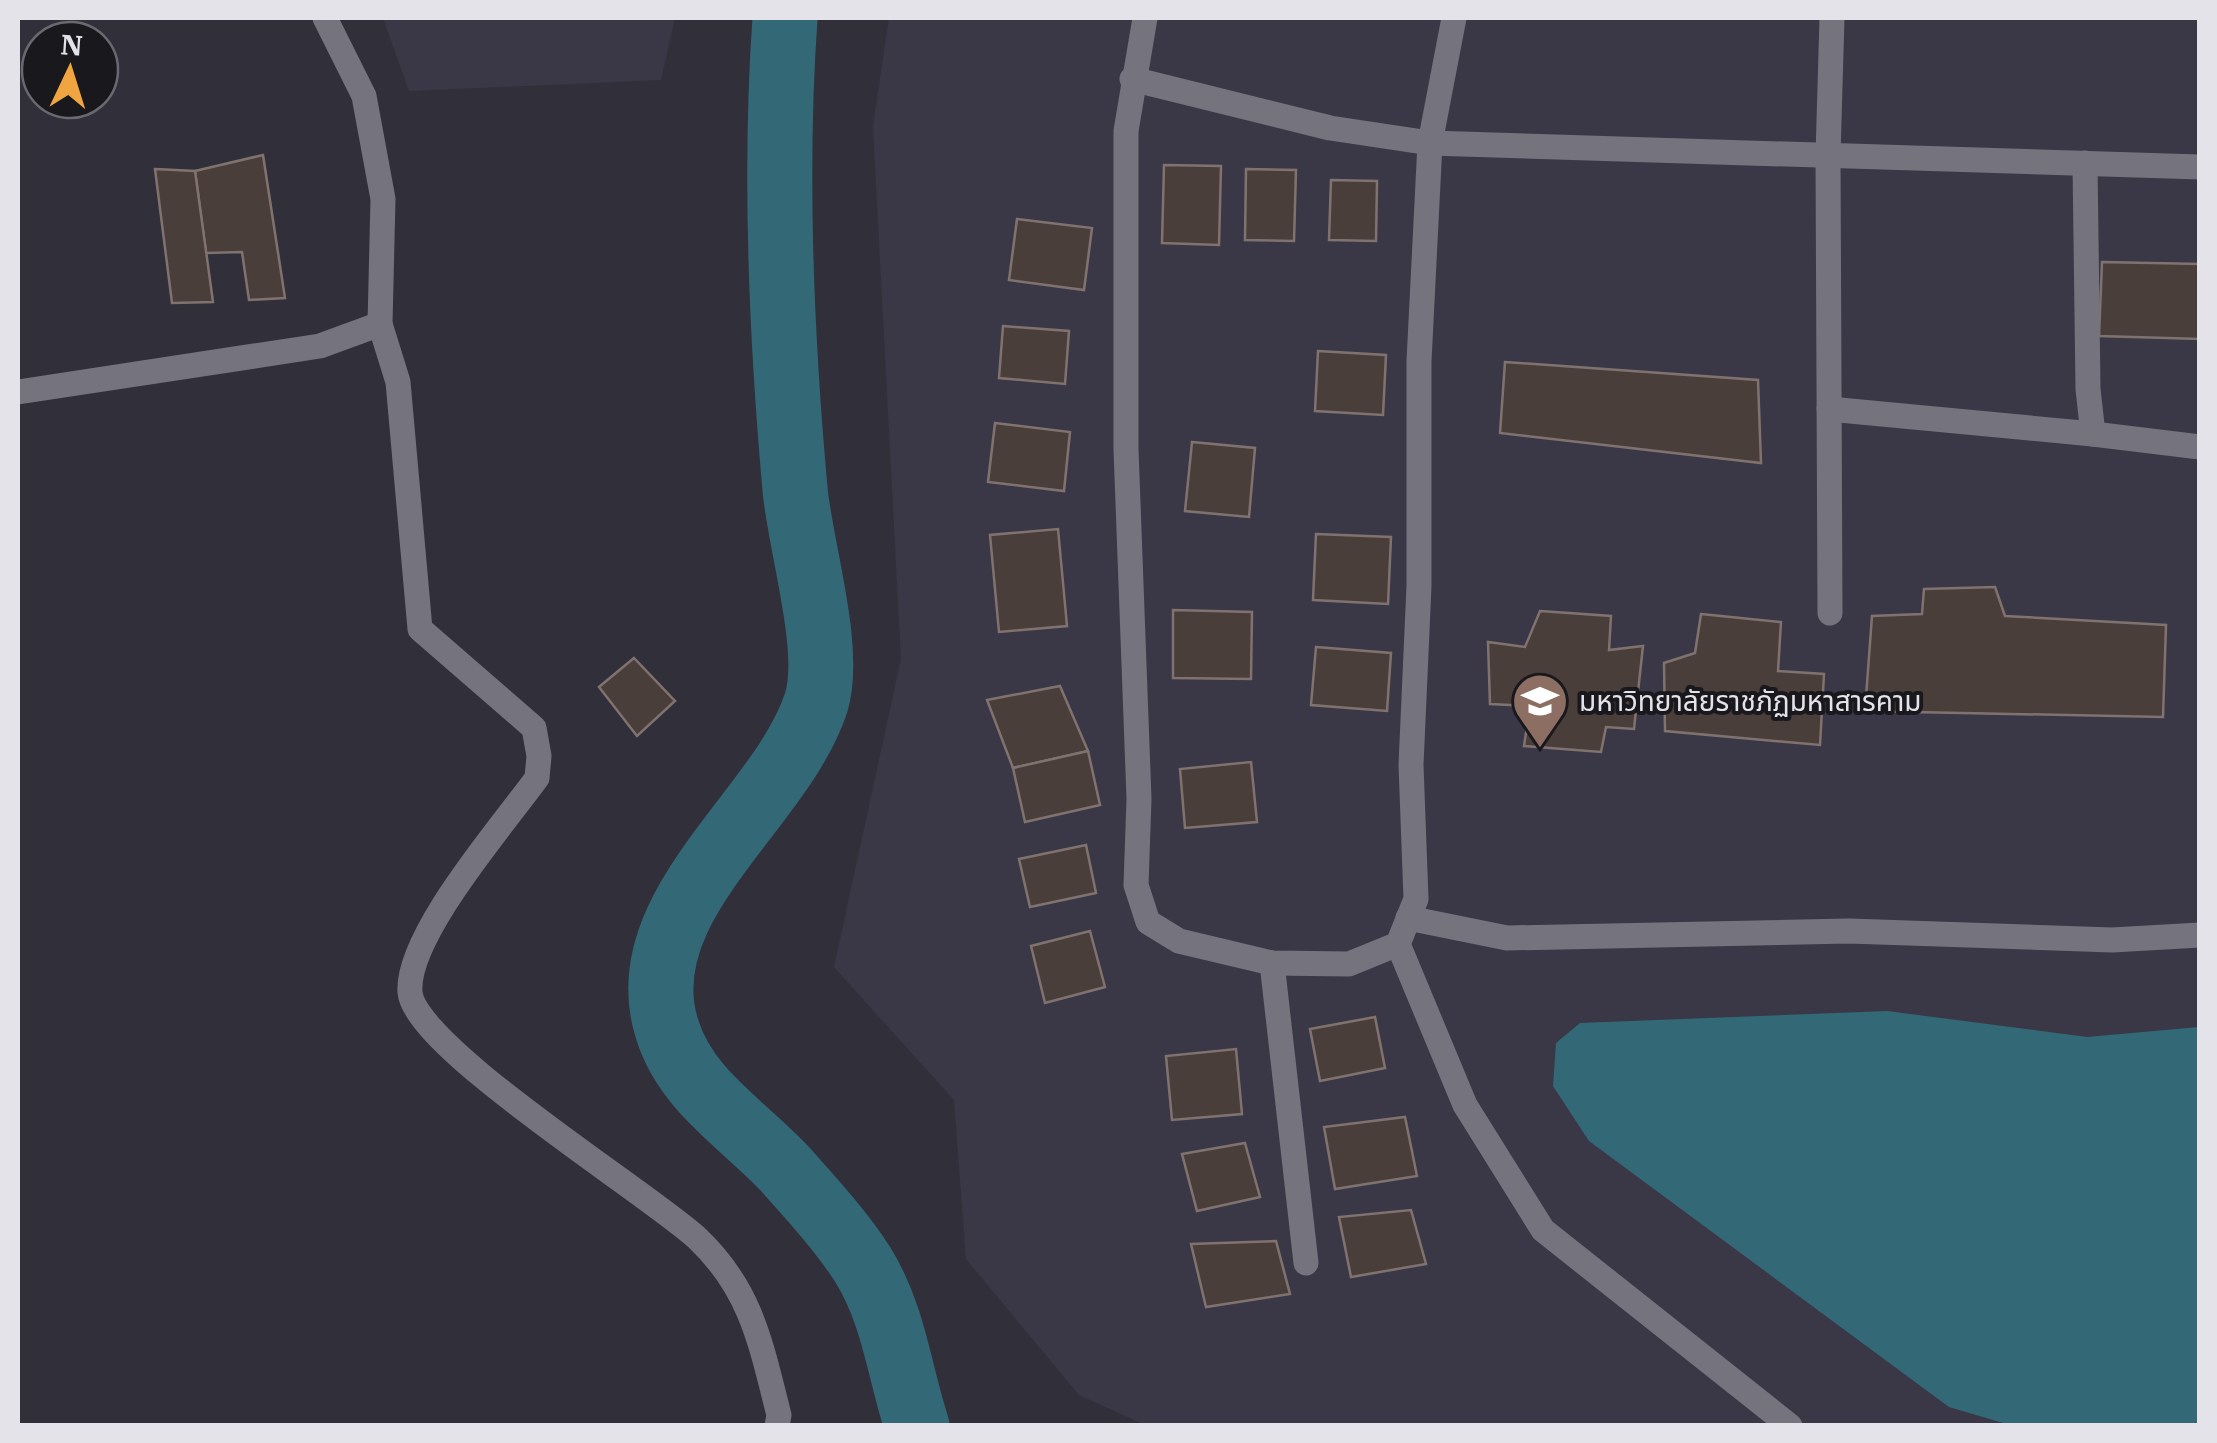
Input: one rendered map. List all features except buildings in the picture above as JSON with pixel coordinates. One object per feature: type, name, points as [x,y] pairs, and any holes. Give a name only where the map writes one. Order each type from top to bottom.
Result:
[{"type":"street","points":[[325,18],[364,96],[383,199],[380,324],[398,382],[420,630],[534,728],[539,756],[537,778],[423,935],[410,992],[420,1015],[462,1060],[698,1240],[751,1306],[779,1414],[777,1426]]},
{"type":"street","points":[[1144,18],[1126,131],[1126,449],[1139,800],[1136,885],[1148,922],[1178,941],[1272,963],[1350,964],[1398,944]]},
{"type":"street","points":[[1454,18],[1430,142],[1419,361],[1419,586],[1411,765],[1416,899],[1398,944],[1465,1105],[1542,1230],[1790,1426]]},
{"type":"street","points":[[1830,613],[1828,156],[1832,18]]},
{"type":"street","points":[[1132,78],[1330,128],[1430,142],[2200,166]]},
{"type":"street","points":[[2085,163],[2088,389],[2093,434]]},
{"type":"street","points":[[18,392],[320,346],[380,324]]},
{"type":"street","points":[[1829,410],[2200,447]]},
{"type":"street","points":[[1408,918],[1507,938],[1849,930],[2112,940],[2200,935]]},
{"type":"street","points":[[1272,963],[1306,1263]]},
{"type":"shaded area","points":[[383,18],[675,18],[661,80],[409,91]]},
{"type":"shaded area","name":"มหาวิทยาลัยราชภัฏมหาสารคาม","points":[[889,18],[2199,18],[2199,1425],[1145,1425],[1079,1395],[966,1259],[954,1100],[834,967],[901,659],[873,126]]},
{"type":"water","points":[[1887,1011],[2087,1037],[2199,1027],[2199,1425],[2010,1425],[1949,1407],[1589,1141],[1553,1086],[1556,1043],[1580,1023]]},
{"type":"waterway","points":[[785,18],[780,194],[786,372],[795,489],[818,627],[820,681],[816,703],[798,743],[688,900],[669,941],[661,984],[667,1029],[688,1071],[717,1105],[785,1169],[863,1265],[889,1323],[917,1426]]},
{"type":"place","name":"มหาวิทยาลัยราชภัฏมหาสารคาม","points":[[1540,750]]}]
